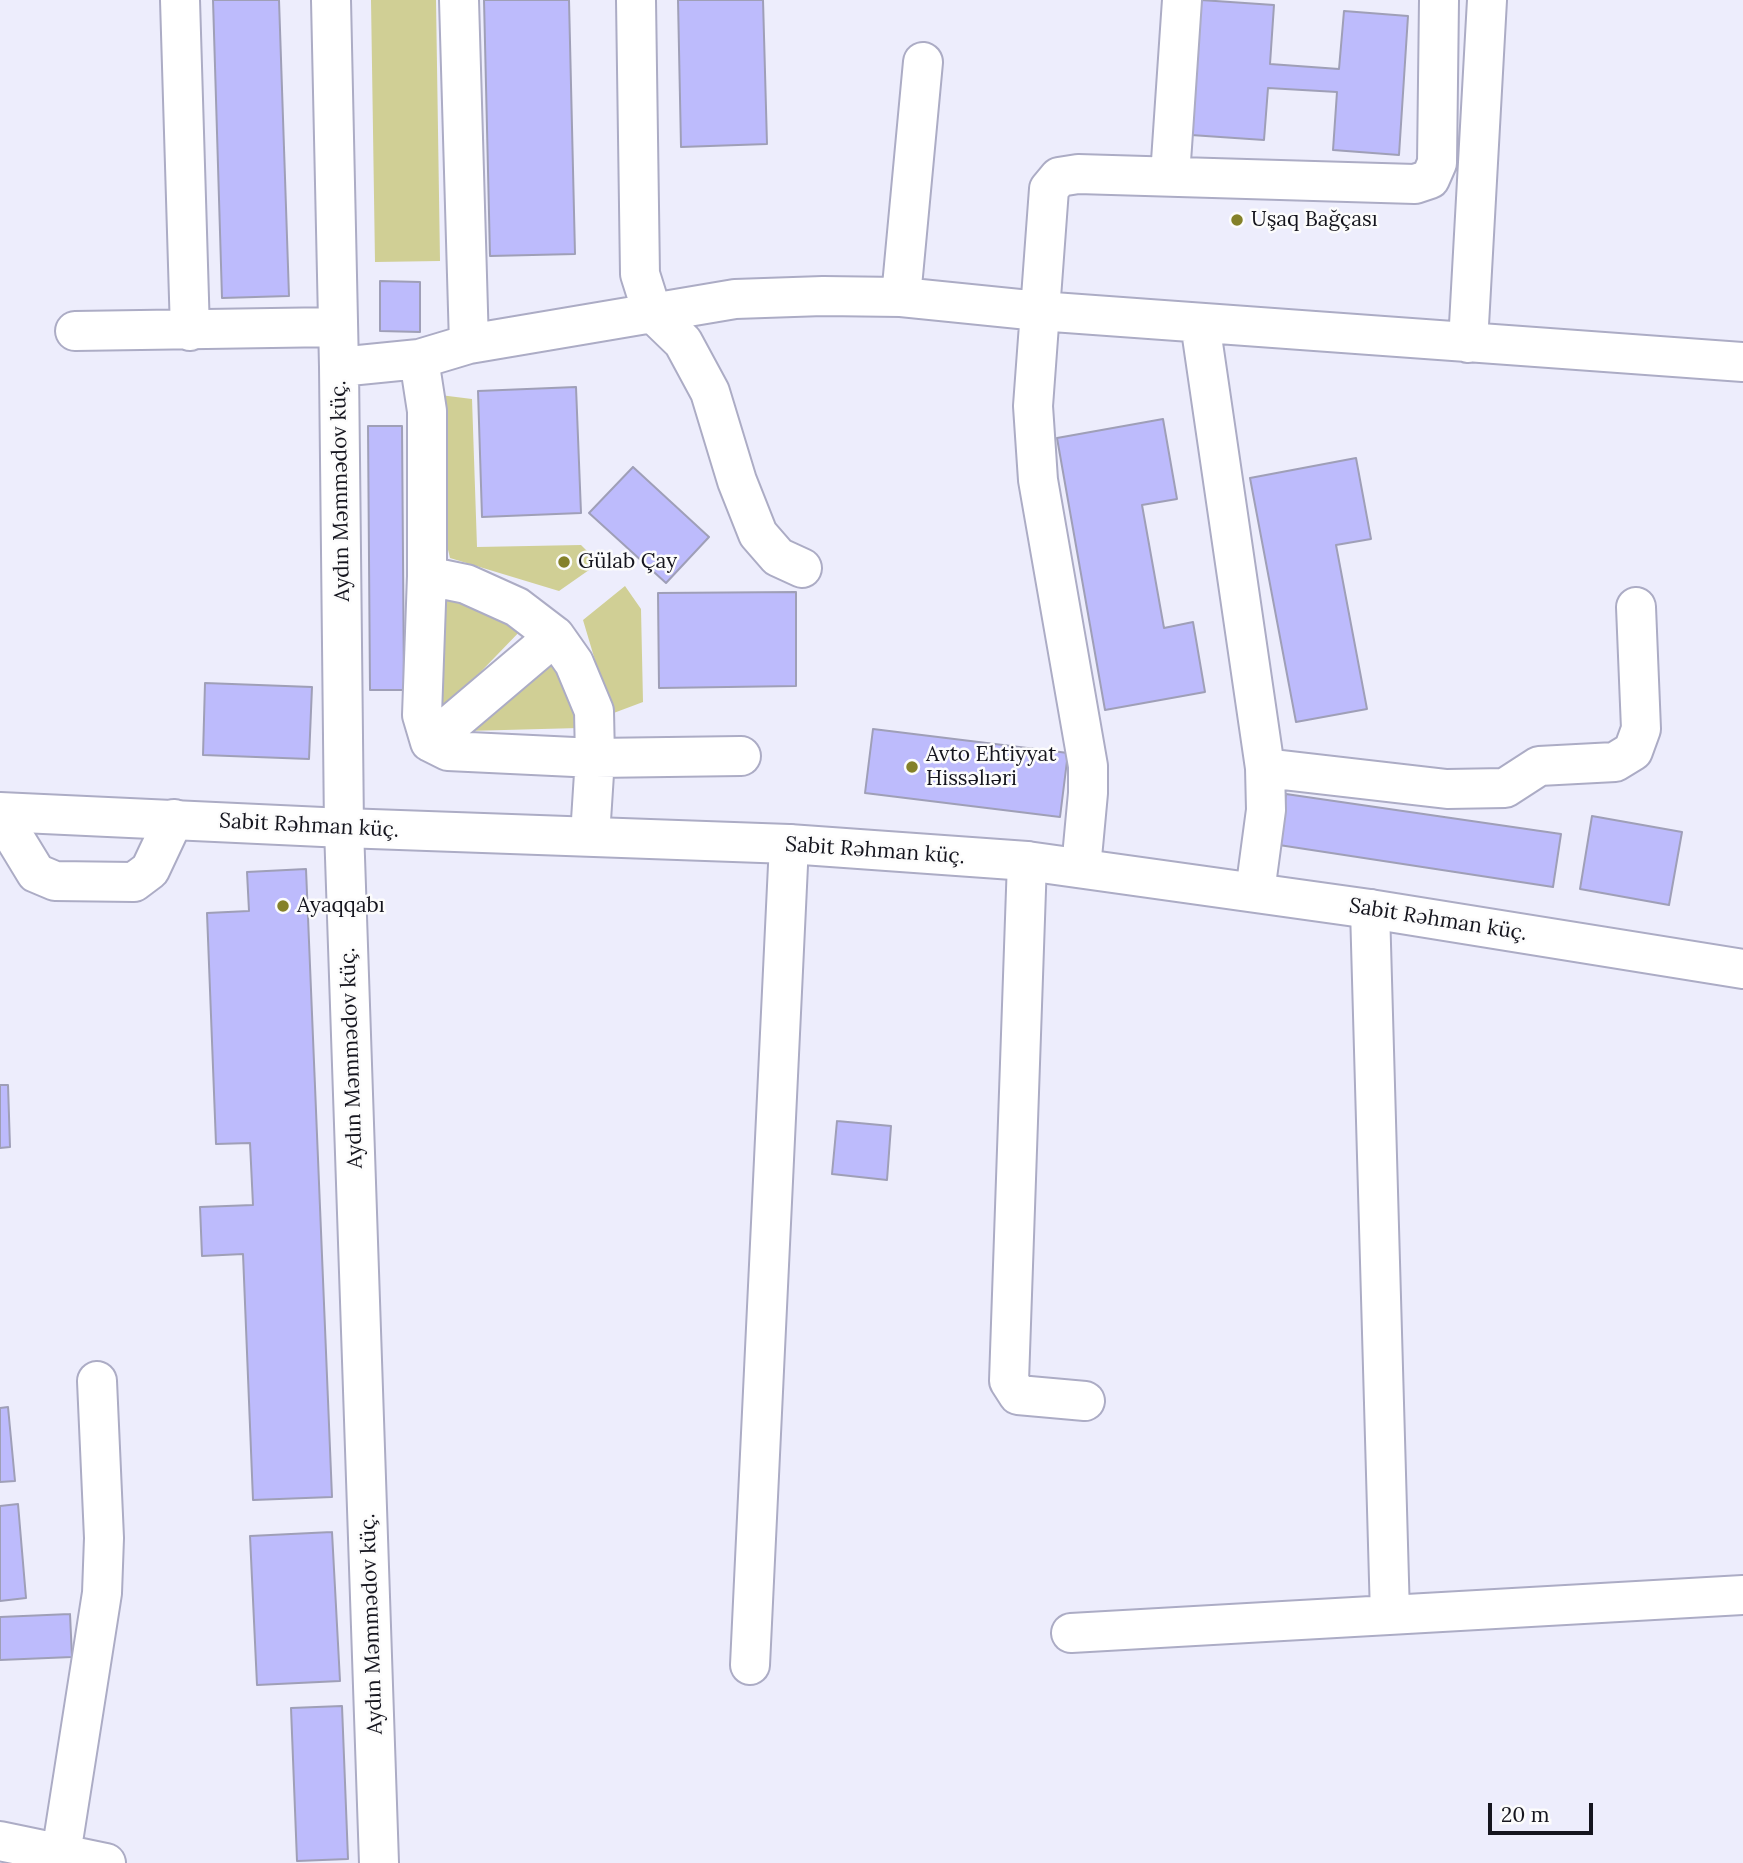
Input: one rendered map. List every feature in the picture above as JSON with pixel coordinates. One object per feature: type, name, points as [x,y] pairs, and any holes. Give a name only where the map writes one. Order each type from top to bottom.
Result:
[{"type":"street","points":[[180,0],[190,331]]},
{"type":"street","name":"Aydın Məmmədov küç.","points":[[331,0],[339,366],[344,828],[379,1863]]},
{"type":"street","points":[[459,0],[468,344]]},
{"type":"street","points":[[636,0],[640,274],[652,312],[683,342],[710,391],[737,481],[758,534],[778,557],[802,568]]},
{"type":"street","points":[[1170,176],[1182,0]]},
{"type":"street","points":[[1081,868],[1088,766],[1038,480],[1033,406],[1049,189],[1059,177],[1078,174],[1415,184],[1430,179],[1437,163],[1439,0]]},
{"type":"street","points":[[1468,343],[1487,0]]},
{"type":"street","points":[[901,297],[923,62]]},
{"type":"street","points":[[339,366],[419,359],[468,344],[735,299],[901,297],[1039,311],[1743,362]]},
{"type":"street","points":[[1200,323],[1265,768],[1266,810],[1255,892]]},
{"type":"street","points":[[75,331],[337,327]]},
{"type":"street","points":[[419,359],[427,411],[427,576],[422,715],[429,742]]},
{"type":"street","points":[[427,576],[466,584],[517,607],[555,636],[573,663],[594,711],[595,758],[590,836]]},
{"type":"street","points":[[1265,768],[1447,789],[1505,788],[1539,766],[1615,762],[1633,751],[1641,729],[1636,607]]},
{"type":"street","points":[[429,742],[555,636]]},
{"type":"street","points":[[429,742],[448,751],[595,758],[741,756]]},
{"type":"street","points":[[0,813],[36,873],[55,881],[134,882],[150,870],[174,819]]},
{"type":"street","name":"Sabit Rəhman küç.","points":[[0,813],[789,844],[1027,861],[1370,909],[1743,969]]},
{"type":"street","points":[[750,1665],[789,844]]},
{"type":"street","points":[[1027,861],[1009,1381],[1018,1395],[1085,1401]]},
{"type":"street","points":[[1370,909],[1390,1615]]},
{"type":"street","points":[[61,1854],[102,1592],[104,1538],[97,1381]]},
{"type":"street","points":[[1072,1633],[1743,1595]]},
{"type":"street","points":[[0,1841],[106,1863]]},
{"type":"shaded area","points":[[371,0],[436,0],[440,261],[375,262]]},
{"type":"shaded area","points":[[440,395],[472,399],[477,547],[581,545],[599,563],[559,591],[450,558],[445,537]]},
{"type":"shaded area","points":[[625,586],[641,609],[643,702],[611,714],[583,620]]},
{"type":"shaded area","points":[[442,590],[525,626],[437,717]]},
{"type":"shaded area","points":[[551,656],[579,728],[467,731]]},
{"type":"building","points":[[213,0],[279,0],[289,296],[222,298]]},
{"type":"building","points":[[484,0],[569,0],[575,254],[490,256]]},
{"type":"building","points":[[678,0],[763,0],[767,144],[681,147]]},
{"type":"building","points":[[1201,0],[1274,5],[1270,64],[1339,69],[1344,11],[1408,16],[1399,155],[1333,150],[1337,92],[1268,88],[1264,140],[1191,135]]},
{"type":"building","points":[[380,281],[420,282],[420,332],[380,331]]},
{"type":"building","points":[[576,387],[581,513],[482,517],[478,391]]},
{"type":"building","points":[[1163,419],[1177,499],[1142,505],[1164,628],[1193,622],[1205,692],[1105,710],[1057,438]]},
{"type":"building","points":[[368,426],[402,426],[404,690],[370,690]]},
{"type":"building","points":[[1356,458],[1371,539],[1336,545],[1367,709],[1296,722],[1250,478]]},
{"type":"building","points":[[633,467],[709,537],[666,583],[589,513]]},
{"type":"building","points":[[796,592],[796,686],[659,688],[658,593]]},
{"type":"building","points":[[205,683],[312,687],[309,759],[203,755]]},
{"type":"building","points":[[873,729],[1068,753],[1060,817],[865,793]]},
{"type":"building","points":[[1286,794],[1561,834],[1553,887],[1279,845]]},
{"type":"building","points":[[1592,816],[1682,832],[1669,905],[1580,889]]},
{"type":"building","points":[[306,869],[332,1497],[253,1500],[243,1254],[202,1256],[200,1207],[253,1205],[250,1143],[216,1144],[207,913],[249,911],[247,872]]},
{"type":"building","points":[[0,1085],[8,1085],[10,1147],[0,1148]]},
{"type":"building","points":[[837,1121],[891,1126],[887,1180],[832,1174]]},
{"type":"building","points":[[8,1407],[15,1481],[0,1482],[0,1408]]},
{"type":"building","points":[[18,1504],[26,1598],[0,1601],[0,1506]]},
{"type":"building","points":[[332,1532],[340,1681],[257,1685],[250,1536]]},
{"type":"building","points":[[70,1614],[72,1657],[0,1660],[0,1617]]},
{"type":"building","points":[[342,1706],[348,1859],[297,1861],[291,1708]]},
{"type":"place","name":"Uşaq Bağçası","points":[[1237,220]]},
{"type":"place","name":"Gülab Çay","points":[[564,562]]},
{"type":"place","name":"Avto Ehtiyyat Hissəlıəri","points":[[912,767]]},
{"type":"place","name":"Ayaqqabı","points":[[283,906]]}]
